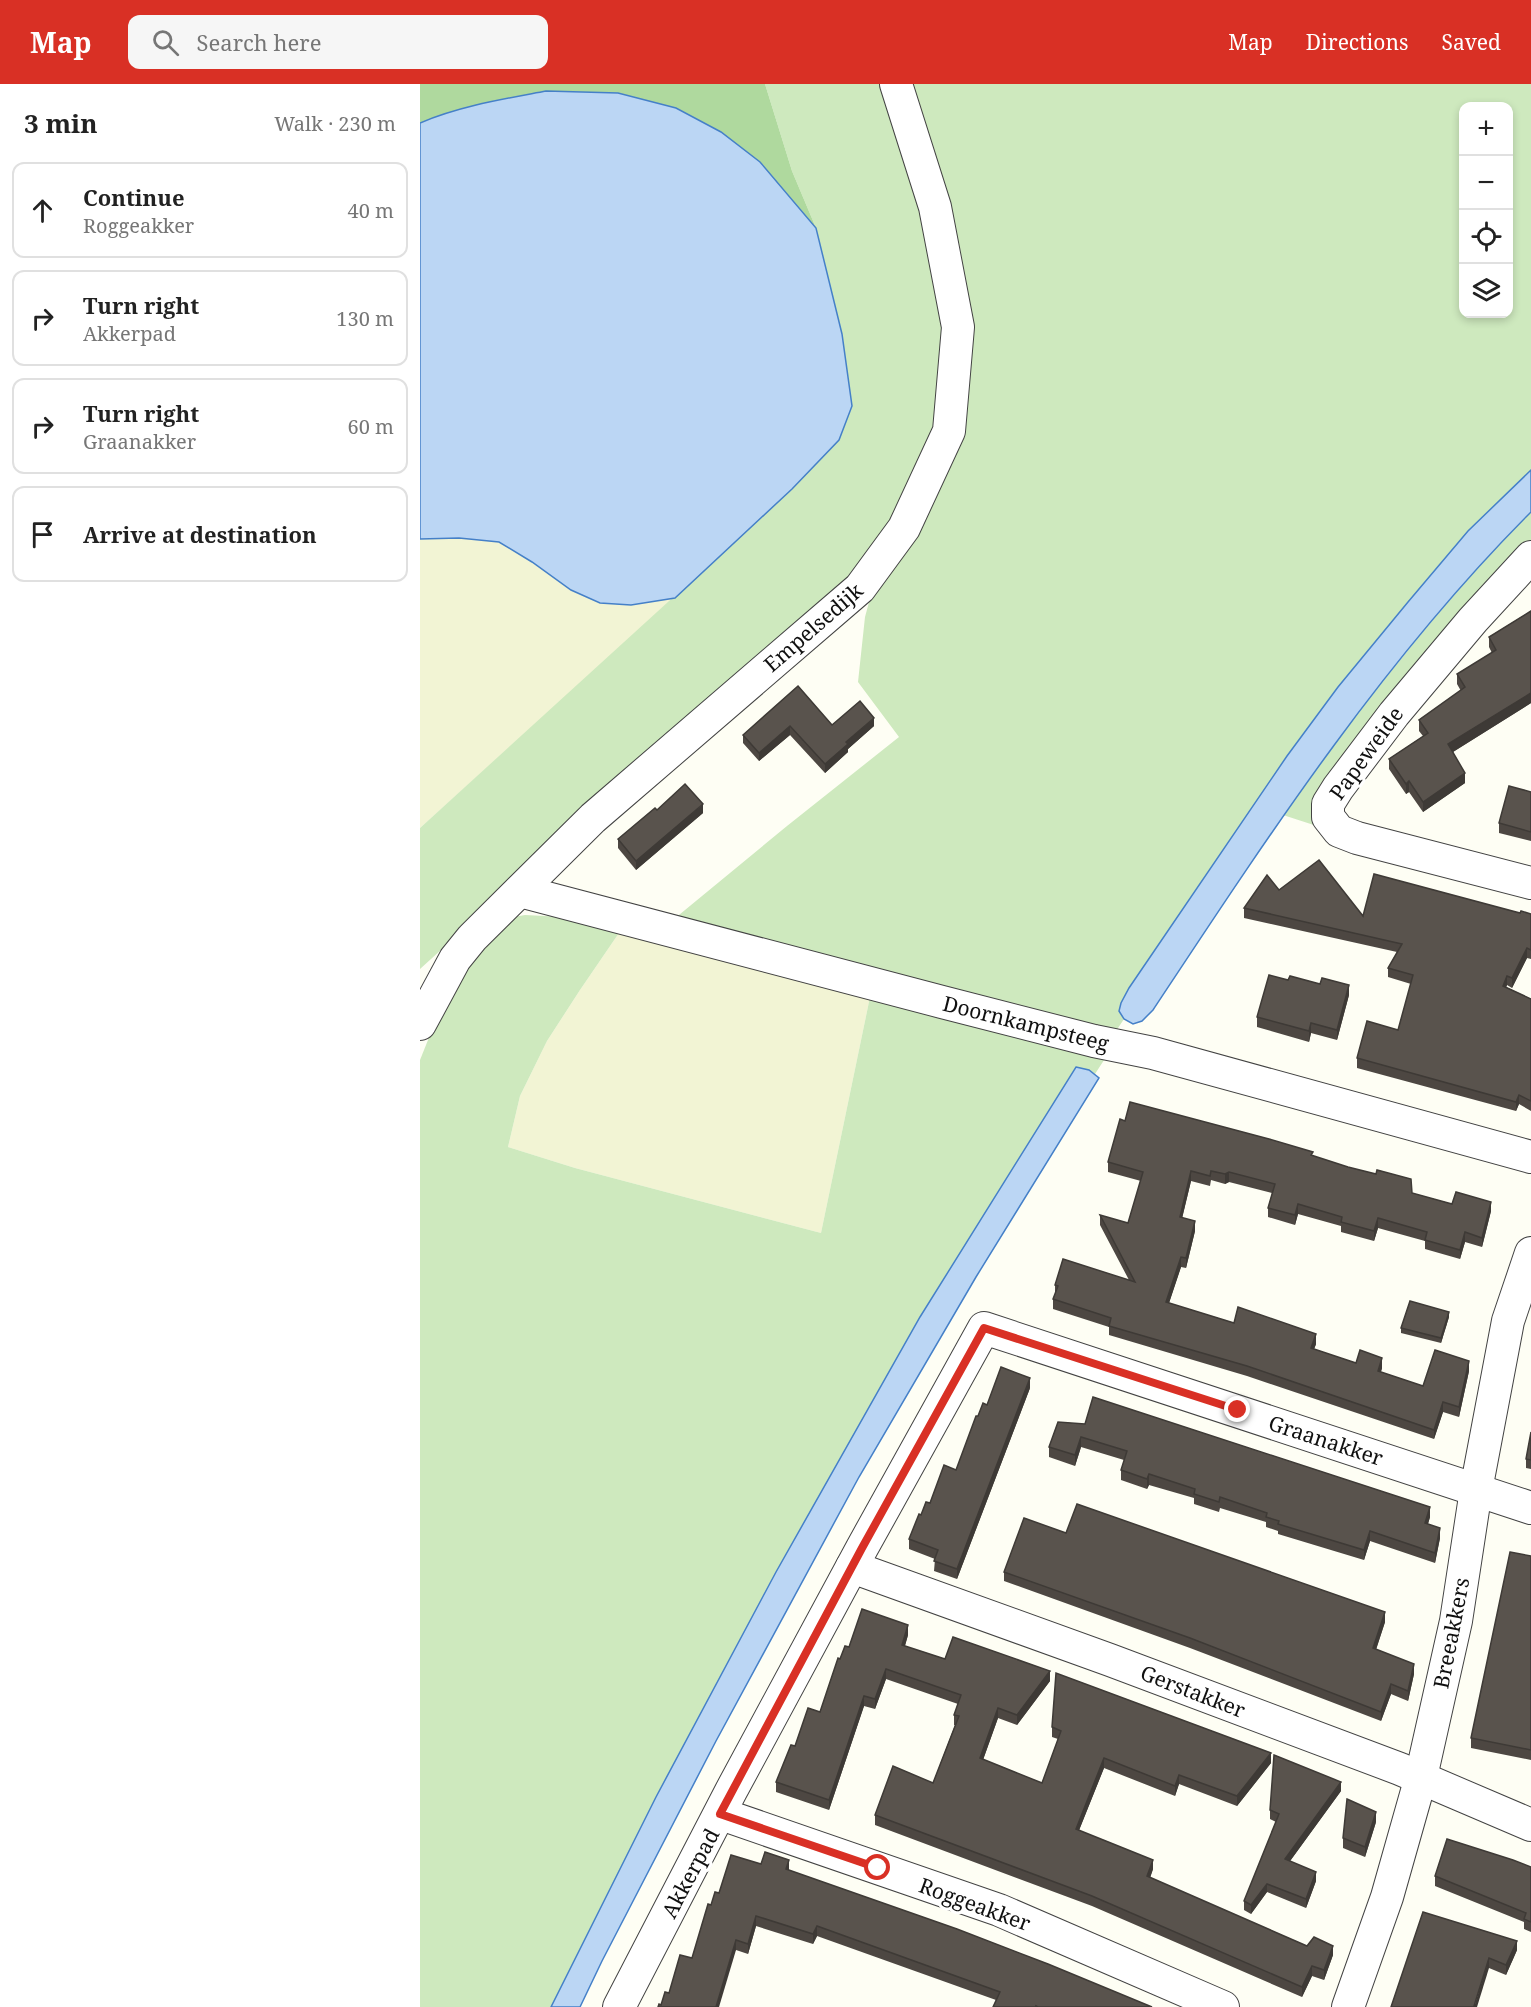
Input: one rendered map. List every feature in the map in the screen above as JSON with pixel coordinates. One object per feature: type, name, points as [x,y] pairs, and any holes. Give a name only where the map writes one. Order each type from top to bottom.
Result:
[{"type":"street","name":"Empelsedijk","points":[[420,1024],[455,958],[472,938],[593,818],[860,588],[904,528],[949,431],[958,327],[935,207],[896,84]]},
{"type":"street","name":"Papeweide","points":[[1531,557],[1473,620],[1394,714],[1328,804],[1328,817],[1339,831],[1357,838],[1531,883]]},
{"type":"street","name":"Doornkampsteeg","points":[[520,891],[1094,1041],[1153,1053],[1531,1157]]},
{"type":"street","name":"Breeakkers","points":[[1348,2007],[1387,1897],[1420,1777],[1456,1622],[1476,1490],[1508,1321],[1531,1253]]},
{"type":"street","name":"Graanakker","points":[[984,1328],[1531,1508]]},
{"type":"street","name":"Akkerpad","points":[[619,2007],[852,1567],[984,1328]]},
{"type":"street","name":"Gerstakker","points":[[852,1567],[1110,1660],[1420,1777],[1531,1825]]},
{"type":"street","name":"Roggeakker","points":[[720,1814],[999,1911],[1223,2007]]},
{"type":"green space","points":[[420,84],[765,84],[792,171],[816,228],[760,162],[676,108],[618,93],[546,91],[493,101],[420,123]]},
{"type":"green space","points":[[765,84],[885,84],[924,213],[944,332],[937,426],[920,476],[855,574],[420,969],[420,828],[792,489],[839,440],[822,255],[816,228],[792,171]]},
{"type":"green space","points":[[913,84],[1531,84],[1531,470],[1468,531],[1338,687],[1287,756],[1129,988],[1119,1011],[1124,1019],[1110,1040],[668,924],[899,737],[858,682],[865,617],[875,580],[928,506],[966,289],[960,248]]},
{"type":"green space","points":[[1531,512],[1531,543],[1323,828],[1283,815],[1370,697],[1416,640],[1480,565]]},
{"type":"green space","points":[[459,538],[499,542],[532,562],[631,605],[675,598],[420,828],[420,539]]},
{"type":"green space","points":[[525,915],[564,917],[621,930],[547,1041],[520,1096],[508,1147],[575,1168],[821,1233],[870,997],[1106,1057],[1095,1074],[1076,1067],[920,1317],[776,1572],[656,1797],[551,2007],[420,2007],[420,1060],[432,1030],[467,966],[514,917]]},
{"type":"green space","points":[[621,930],[870,997],[821,1233],[575,1168],[508,1147],[520,1096],[547,1041]]},
{"type":"water","points":[[546,91],[618,93],[676,108],[721,132],[760,162],[816,228],[842,334],[852,406],[839,440],[792,489],[675,598],[631,605],[600,603],[571,590],[499,542],[459,538],[420,539],[420,123],[466,108]]},
{"type":"water","points":[[1531,470],[1531,512],[1477,569],[1377,689],[1284,815],[1153,1010],[1142,1021],[1133,1024],[1124,1019],[1119,1011],[1129,988],[1287,756],[1338,687],[1468,531]]},
{"type":"water","points":[[1076,1067],[1089,1070],[1099,1078],[976,1277],[859,1477],[716,1741],[580,2007],[551,2007],[656,1797],[776,1572],[920,1317]]},
{"type":"building","points":[[1531,611],[1531,693],[1448,744],[1465,773],[1423,802],[1409,781],[1406,784],[1389,759],[1428,733],[1419,720],[1465,687],[1457,674],[1496,650],[1489,637]]},
{"type":"building","points":[[798,686],[832,725],[860,701],[874,718],[825,764],[790,726],[759,753],[743,735]]},
{"type":"building","points":[[685,784],[703,804],[636,861],[618,839],[655,808],[657,810]]},
{"type":"building","points":[[1509,786],[1531,792],[1531,832],[1499,823]]},
{"type":"building","points":[[1319,860],[1363,916],[1374,874],[1531,914],[1531,950],[1527,948],[1512,978],[1507,976],[1503,986],[1531,999],[1531,1101],[1519,1095],[1516,1102],[1357,1058],[1367,1021],[1398,1030],[1413,975],[1388,968],[1402,944],[1244,908],[1267,875],[1279,890]]},
{"type":"building","points":[[1269,975],[1288,980],[1290,976],[1320,984],[1322,978],[1349,985],[1337,1030],[1311,1023],[1309,1031],[1257,1017]]},
{"type":"building","points":[[1130,1102],[1313,1152],[1311,1155],[1348,1167],[1376,1174],[1377,1170],[1411,1179],[1412,1193],[1452,1204],[1456,1192],[1491,1202],[1482,1238],[1465,1232],[1460,1250],[1425,1240],[1427,1232],[1378,1218],[1374,1231],[1341,1222],[1342,1217],[1298,1204],[1295,1215],[1268,1208],[1275,1184],[1229,1172],[1225,1174],[1211,1171],[1210,1176],[1191,1171],[1180,1217],[1195,1221],[1186,1258],[1181,1257],[1166,1302],[1234,1323],[1238,1307],[1316,1334],[1311,1348],[1356,1363],[1360,1350],[1382,1358],[1378,1371],[1423,1386],[1435,1350],[1469,1361],[1459,1407],[1443,1402],[1434,1430],[1247,1366],[1109,1326],[1111,1318],[1053,1299],[1063,1259],[1135,1282],[1100,1215],[1128,1223],[1143,1172],[1108,1162],[1120,1119],[1125,1121]]},
{"type":"building","points":[[1410,1301],[1449,1312],[1441,1338],[1401,1328]]},
{"type":"building","points":[[1001,1367],[1030,1378],[957,1569],[934,1561],[938,1550],[909,1539],[926,1502],[930,1503],[944,1465],[956,1470],[976,1416],[983,1403],[987,1405]]},
{"type":"building","points":[[1093,1397],[1430,1507],[1425,1523],[1440,1528],[1435,1553],[1370,1531],[1364,1550],[1278,1524],[1279,1521],[1266,1517],[1267,1513],[1220,1497],[1219,1502],[1194,1494],[1195,1489],[1149,1474],[1147,1479],[1121,1470],[1127,1451],[1081,1437],[1075,1455],[1049,1447],[1058,1422],[1085,1424]]},
{"type":"building","points":[[1531,1432],[1531,1460],[1526,1459]]},
{"type":"building","points":[[1077,1504],[1385,1612],[1373,1648],[1414,1664],[1408,1691],[1391,1684],[1381,1712],[1190,1638],[1004,1572],[1024,1518],[1066,1533]]},
{"type":"building","points":[[1510,1552],[1531,1556],[1531,1750],[1471,1738]]},
{"type":"building","points":[[862,1609],[908,1625],[902,1645],[945,1659],[953,1637],[1050,1671],[1017,1715],[998,1708],[980,1758],[1042,1783],[1061,1731],[1052,1727],[1056,1673],[1271,1753],[1237,1796],[1179,1775],[1175,1786],[1104,1758],[1076,1829],[1153,1860],[1147,1876],[1307,1946],[1314,1937],[1333,1946],[1324,1970],[1312,1966],[1302,1987],[1092,1896],[875,1815],[893,1766],[933,1783],[959,1716],[954,1715],[961,1695],[886,1669],[875,1699],[864,1696],[829,1800],[776,1782],[791,1745],[795,1746],[808,1708],[820,1712],[838,1658],[840,1659],[845,1646],[849,1647]]},
{"type":"building","points":[[1274,1755],[1341,1782],[1285,1859],[1316,1872],[1306,1899],[1267,1884],[1251,1905],[1244,1901],[1279,1814],[1270,1810]]},
{"type":"building","points":[[1347,1799],[1376,1812],[1365,1847],[1343,1838]]},
{"type":"building","points":[[1447,1839],[1531,1867],[1531,1922],[1524,1919],[1526,1913],[1435,1876]]},
{"type":"building","points":[[765,1852],[789,1860],[786,1869],[957,1929],[1152,2007],[993,2007],[1000,1992],[817,1926],[813,1934],[756,1916],[748,1944],[736,1940],[716,2007],[658,2007],[659,2004],[661,2005],[665,1992],[669,1993],[680,1955],[692,1958],[708,1904],[711,1905],[715,1892],[719,1893],[731,1855],[761,1864]]},
{"type":"building","points":[[1423,1912],[1517,1941],[1506,1965],[1489,1958],[1474,2006],[1476,2007],[1391,2007]]},
{"type":"route","points":[[878,1868],[720,1814],[862,1548],[984,1328],[1238,1410]]}]
